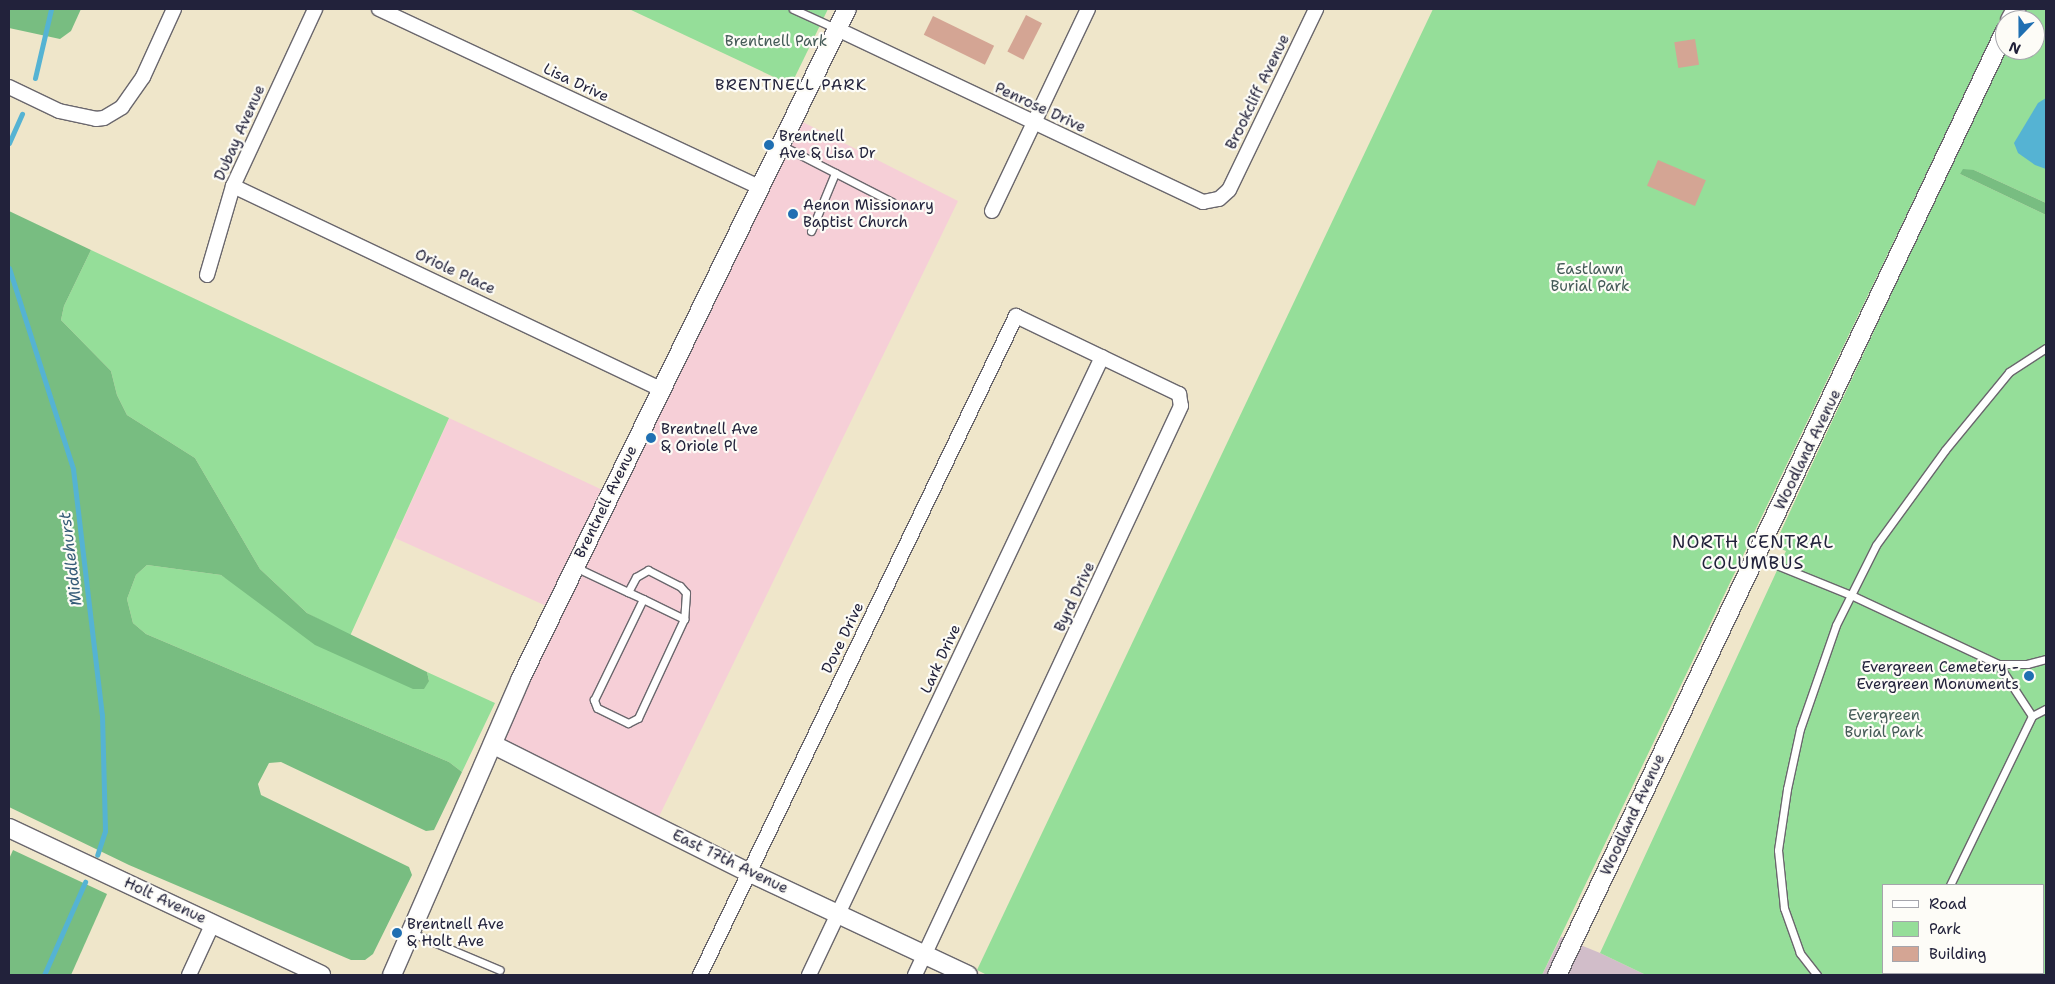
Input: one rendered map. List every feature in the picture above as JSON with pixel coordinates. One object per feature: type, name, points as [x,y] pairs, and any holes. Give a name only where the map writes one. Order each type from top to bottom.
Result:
[{"type":"street","points":[[9,87],[59,111],[96,119],[104,118],[122,107],[143,77],[174,9]]},
{"type":"street","name":"Dubay Avenue","points":[[207,275],[233,186],[315,9]]},
{"type":"street","name":"Lisa Drive","points":[[379,9],[759,187]]},
{"type":"street","name":"Brentnell Avenue","points":[[392,975],[494,745],[520,680],[847,9]]},
{"type":"street","points":[[992,211],[1088,9]]},
{"type":"street","name":"Brookcliff Avenue","points":[[1229,190],[1316,9]]},
{"type":"street","name":"Penrose Drive","points":[[837,29],[1188,196],[1203,202],[1219,199],[1229,190]]},
{"type":"street","name":"Woodland Avenue","points":[[1557,975],[1995,52]]},
{"type":"street","name":"Oriole Place","points":[[233,186],[661,389]]},
{"type":"street","name":"Byrd Drive","points":[[915,975],[1181,406],[1179,394],[1016,316]]},
{"type":"street","name":"Dove Drive","points":[[700,975],[1016,316]]},
{"type":"street","name":"Lark Drive","points":[[809,975],[1102,357]]},
{"type":"street","name":"East 17th Avenue","points":[[494,745],[748,872],[968,975]]},
{"type":"street","name":"Holt Avenue","points":[[9,828],[321,975]]},
{"type":"street","points":[[188,975],[213,923]]},
{"type":"lane","points":[[793,9],[837,29]]},
{"type":"lane","points":[[780,145],[892,202]]},
{"type":"lane","points":[[811,231],[835,173]]},
{"type":"lane","points":[[1818,975],[1800,953],[1784,908],[1778,850],[1787,789],[1800,729],[1836,625],[1876,545],[1945,450],[2009,372],[2046,348]]},
{"type":"lane","points":[[1757,557],[1851,595],[1998,664],[2027,664],[2046,659]]},
{"type":"lane","points":[[575,567],[684,619]]},
{"type":"lane","points":[[628,592],[636,577],[648,570],[680,586],[686,593],[684,619],[638,718],[628,722],[596,708],[594,700],[643,599]]},
{"type":"lane","points":[[1998,664],[2032,716]]},
{"type":"lane","points":[[1950,884],[2032,716],[2046,709]]},
{"type":"lane","points":[[412,933],[500,970]]},
{"type":"shaded area","points":[[793,117],[958,201],[651,833],[495,751],[553,609],[395,538],[449,418],[609,493]]},
{"type":"shaded area","points":[[1561,937],[1600,953],[1646,975],[1542,975]]},
{"type":"green space","points":[[9,9],[81,9],[71,31],[60,39],[9,28]]},
{"type":"green space","name":"Brentnell Park","points":[[629,9],[828,9],[791,85]]},
{"type":"green space","name":"Eastlawn Burial Park","points":[[1433,9],[2005,9],[1995,10],[1995,30],[1542,975],[987,975],[977,970]]},
{"type":"green space","name":"Evergreen Burial Park","points":[[2046,9],[2046,203],[1974,170],[1960,174],[2046,215],[2046,975],[1646,975],[1600,953],[1786,551],[1774,546],[2000,60],[2045,60],[2045,10],[2024,10]]},
{"type":"green space","points":[[1963,169],[1974,170],[2046,203],[2046,215],[1960,174]]},
{"type":"green space","points":[[9,211],[91,250],[64,306],[61,320],[111,371],[117,395],[127,415],[195,458],[260,569],[307,613],[427,672],[429,681],[424,689],[413,689],[315,645],[221,575],[147,565],[136,575],[127,599],[133,623],[146,634],[449,762],[462,772],[434,830],[426,831],[281,762],[269,763],[258,784],[261,795],[409,867],[412,875],[373,954],[365,960],[351,960],[129,865],[9,807]]},
{"type":"green space","points":[[91,250],[449,418],[350,636],[307,613],[260,569],[195,458],[127,415],[117,395],[111,371],[61,320],[64,306]]},
{"type":"green space","points":[[147,565],[221,575],[246,591],[429,681],[427,672],[495,703],[462,772],[449,762],[146,634],[133,623],[127,599],[136,575]]},
{"type":"green space","points":[[13,850],[107,894],[71,975],[9,975],[9,859]]},
{"type":"water","points":[[2046,98],[2046,169],[2035,165],[2018,153],[2014,143],[2038,103]]},
{"type":"building","points":[[1026,15],[1042,23],[1023,60],[1007,52]]},
{"type":"building","points":[[933,16],[994,46],[985,65],[924,35]]},
{"type":"building","points":[[1695,39],[1699,65],[1678,68],[1674,42]]},
{"type":"building","points":[[1658,160],[1706,180],[1695,206],[1647,186]]},
{"type":"waterway","name":"Middlehurst","points":[[35,78],[51,9]]},
{"type":"waterway","name":"Middlehurst","points":[[9,143],[22,114]]},
{"type":"waterway","name":"Middlehurst","points":[[9,268],[73,469],[102,715],[105,831],[97,855]]},
{"type":"waterway","name":"Middlehurst","points":[[44,975],[85,882]]},
{"type":"place","name":"Brentnell Ave & Lisa Dr","points":[[769,145]]},
{"type":"place","name":"Aenon Missionary Baptist Church","points":[[793,214]]},
{"type":"place","name":"Brentnell Ave & Oriole Pl","points":[[651,438]]},
{"type":"place","name":"Evergreen Cemetery - Evergreen Monuments","points":[[2029,676]]},
{"type":"place","name":"Brentnell Ave & Holt Ave","points":[[397,933]]},
{"type":"district","name":"BRENTNELL PARK","points":[[791,85]]},
{"type":"district","name":"NORTH CENTRAL COLUMBUS","points":[[1753,553]]}]
